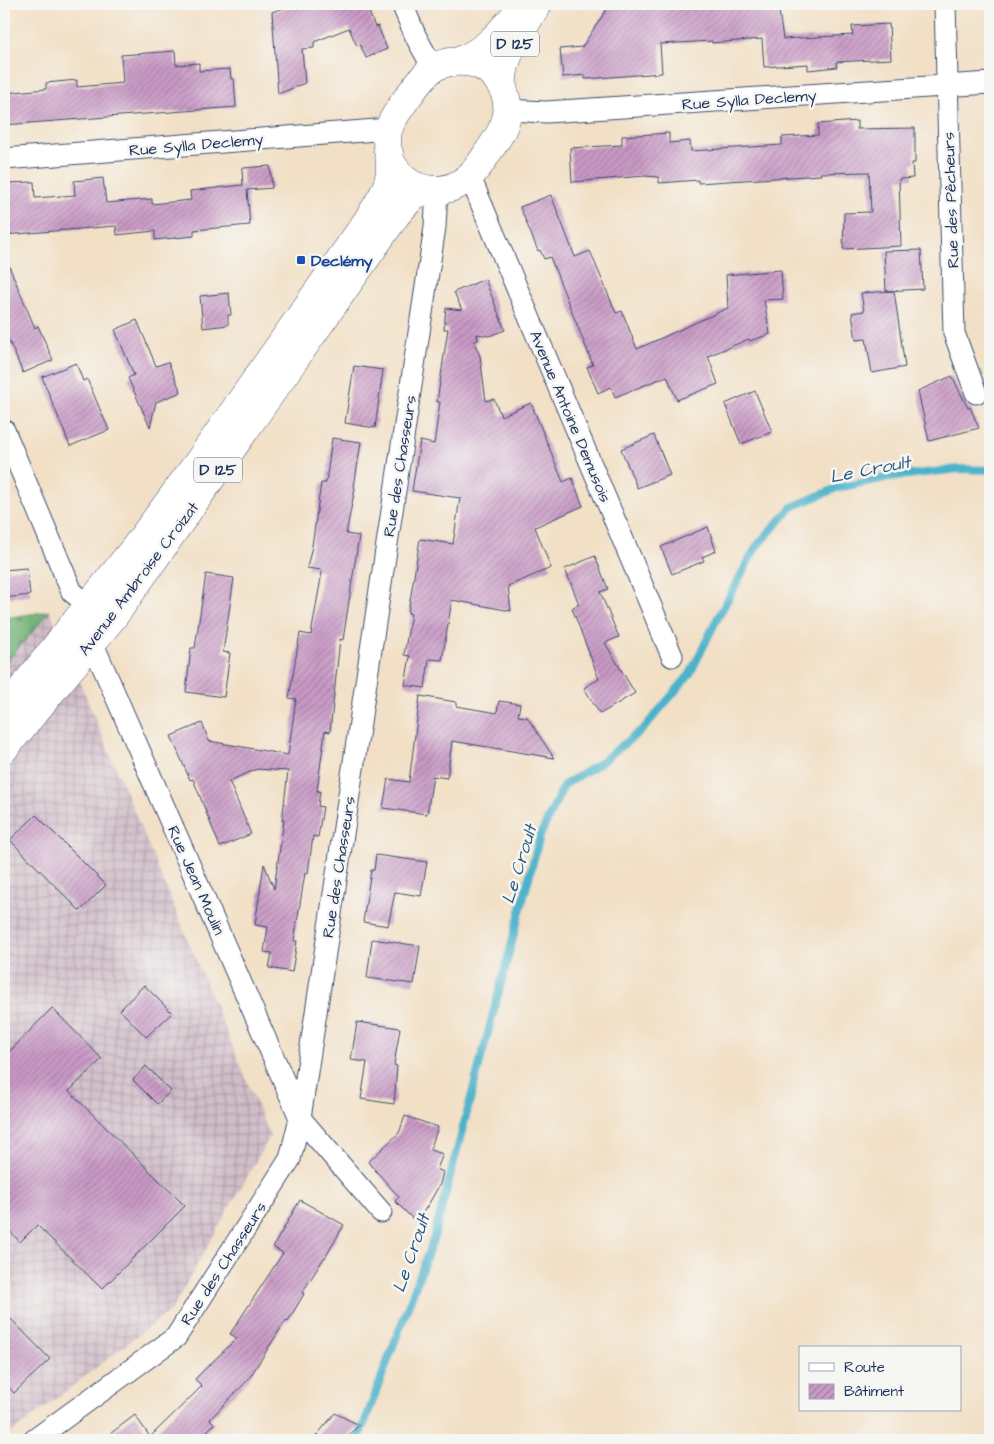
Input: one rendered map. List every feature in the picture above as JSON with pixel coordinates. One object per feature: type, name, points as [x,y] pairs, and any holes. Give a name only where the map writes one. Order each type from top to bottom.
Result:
[{"type":"main road","name":"D 125","points":[[444,65],[475,54],[492,42],[524,4]]},
{"type":"main road","name":"D 125","points":[[505,99],[504,68],[509,54],[538,4]]},
{"type":"main road","points":[[473,63],[489,71],[505,99],[504,125],[479,167],[470,177],[452,188],[433,190],[416,187],[402,178],[394,166],[389,141],[395,116],[415,89],[444,65],[473,63]]},
{"type":"main road","name":"Avenue Ambroise Croizat","points":[[4,711],[89,606],[178,487],[381,200],[390,178],[389,141]]},
{"type":"main road","name":"Avenue Ambroise Croizat","points":[[4,749],[115,614],[397,214],[414,195],[433,190]]},
{"type":"street","points":[[402,4],[416,36],[444,65]]},
{"type":"street","name":"Rue des Pêcheurs","points":[[945,4],[954,333],[976,393]]},
{"type":"street","name":"Rue Sylla Declemy","points":[[505,99],[546,112],[990,83]]},
{"type":"street","name":"Rue Sylla Declemy","points":[[4,159],[389,141]]},
{"type":"street","name":"Avenue Antoine Demusois","points":[[470,177],[672,656]]},
{"type":"street","name":"Rue des Chasseurs","points":[[34,1440],[176,1336],[290,1159],[300,1118],[435,227],[433,190]]},
{"type":"street","points":[[4,430],[72,592],[89,606]]},
{"type":"street","points":[[92,642],[89,635],[93,623],[119,593],[174,514],[178,505],[178,487]]},
{"type":"street","name":"Rue Jean Moulin","points":[[92,642],[300,1118],[381,1212]]},
{"type":"shaded area","points":[[50,611],[270,1136],[172,1309],[4,1439],[4,665]]},
{"type":"green space","points":[[50,611],[4,665],[4,618]]},
{"type":"building","points":[[296,4],[366,4],[375,27],[378,26],[387,49],[366,58],[360,44],[357,46],[349,28],[314,42],[314,48],[302,49],[305,83],[278,94],[272,12]]},
{"type":"building","points":[[610,4],[778,4],[783,39],[853,35],[852,26],[889,24],[891,59],[836,62],[837,67],[808,70],[808,64],[764,67],[762,39],[712,43],[712,41],[660,44],[662,73],[585,79],[585,75],[563,77],[560,49],[582,47]]},
{"type":"building","points":[[175,51],[176,65],[199,63],[199,71],[230,69],[231,79],[234,79],[236,107],[4,125],[4,93],[46,89],[46,83],[77,80],[77,87],[123,83],[121,55]]},
{"type":"building","points":[[857,121],[857,129],[915,128],[915,163],[912,163],[913,178],[899,179],[901,246],[843,249],[844,213],[871,212],[869,172],[820,173],[821,175],[698,183],[698,180],[659,183],[659,177],[644,176],[572,182],[570,148],[622,145],[622,136],[669,133],[669,143],[690,141],[691,151],[782,145],[782,137],[818,135],[818,124]]},
{"type":"building","points":[[270,166],[272,188],[247,190],[250,225],[194,230],[194,236],[155,240],[155,231],[117,235],[116,226],[4,235],[4,183],[34,182],[35,198],[75,195],[74,181],[103,178],[106,203],[152,199],[152,204],[191,200],[190,191],[243,185],[242,168]]},
{"type":"building","points":[[551,195],[575,257],[590,251],[616,313],[622,311],[637,349],[728,308],[726,275],[781,270],[783,299],[764,300],[770,334],[750,341],[749,339],[708,356],[718,384],[677,400],[667,376],[615,397],[611,387],[598,393],[587,367],[593,365],[550,257],[544,259],[540,250],[538,251],[520,207]]},
{"type":"building","points":[[921,250],[923,289],[886,291],[884,251]]},
{"type":"building","points":[[4,254],[35,328],[38,326],[53,360],[23,373],[4,329]]},
{"type":"building","points":[[485,279],[505,330],[489,336],[477,334],[478,340],[474,342],[480,356],[486,401],[494,399],[501,416],[531,403],[563,482],[572,478],[583,506],[535,527],[551,568],[508,586],[511,611],[452,600],[442,660],[429,659],[425,688],[405,685],[410,656],[404,655],[411,614],[408,613],[420,539],[453,544],[460,498],[412,491],[420,441],[434,444],[440,402],[437,402],[448,329],[444,329],[446,308],[462,310],[454,292]]},
{"type":"building","points":[[894,291],[905,367],[872,373],[866,339],[856,340],[852,313],[864,311],[861,293]]},
{"type":"building","points":[[229,293],[231,315],[228,315],[228,325],[203,328],[200,296]]},
{"type":"building","points":[[137,320],[156,366],[168,362],[181,392],[156,402],[150,427],[128,378],[134,375],[115,330]]},
{"type":"building","points":[[76,363],[83,381],[87,379],[109,430],[70,446],[42,377]]},
{"type":"building","points":[[354,366],[383,370],[375,428],[345,423]]},
{"type":"building","points":[[952,376],[968,408],[970,407],[979,428],[929,441],[918,391]]},
{"type":"building","points":[[755,391],[772,432],[741,444],[725,404]]},
{"type":"building","points":[[654,435],[670,475],[637,488],[621,449]]},
{"type":"building","points":[[332,438],[361,442],[346,534],[359,536],[343,640],[340,639],[330,732],[325,731],[317,791],[320,791],[318,806],[323,807],[318,837],[313,836],[308,873],[305,873],[294,941],[297,941],[292,972],[269,968],[272,953],[264,952],[268,927],[255,925],[264,864],[274,889],[284,820],[282,821],[288,771],[257,769],[229,781],[251,834],[220,847],[193,779],[190,780],[171,736],[202,723],[209,741],[288,755],[296,699],[289,698],[300,633],[311,635],[322,572],[321,570],[307,568],[321,483],[326,483]]},
{"type":"building","points":[[708,527],[716,551],[702,557],[704,561],[672,574],[661,547]]},
{"type":"building","points":[[595,556],[608,589],[600,592],[619,637],[605,643],[635,693],[600,714],[584,688],[599,679],[572,608],[579,604],[565,569]]},
{"type":"building","points":[[27,568],[30,595],[4,598],[4,570]]},
{"type":"building","points":[[206,574],[234,578],[223,652],[230,653],[224,697],[186,692],[191,648],[195,648]]},
{"type":"building","points":[[420,696],[456,702],[456,706],[497,713],[499,701],[520,704],[518,716],[527,717],[554,758],[452,741],[447,778],[433,776],[427,814],[383,808],[388,779],[409,782]]},
{"type":"building","points":[[36,815],[106,885],[80,911],[10,840]]},
{"type":"building","points":[[376,855],[427,862],[421,896],[395,892],[388,926],[363,922],[371,870],[374,870]]},
{"type":"building","points":[[372,939],[420,946],[414,984],[367,978]]},
{"type":"building","points":[[144,985],[172,1013],[146,1037],[120,1010]]},
{"type":"building","points":[[52,1008],[102,1059],[69,1091],[185,1206],[102,1289],[37,1225],[20,1242],[4,1225],[4,1057]]},
{"type":"building","points":[[357,1022],[400,1028],[394,1065],[397,1066],[394,1104],[361,1099],[367,1062],[351,1060]]},
{"type":"building","points":[[146,1066],[171,1091],[157,1104],[133,1080]]},
{"type":"building","points":[[405,1116],[438,1127],[430,1150],[443,1154],[437,1169],[443,1172],[440,1184],[416,1222],[395,1201],[399,1197],[368,1162],[399,1133]]},
{"type":"building","points":[[300,1200],[344,1225],[302,1293],[304,1294],[288,1321],[286,1320],[248,1380],[210,1419],[214,1424],[198,1440],[102,1440],[135,1415],[150,1437],[202,1386],[195,1379],[237,1338],[230,1334],[283,1253],[273,1247]]},
{"type":"building","points":[[4,1312],[50,1359],[14,1393],[4,1382]]},
{"type":"building","points":[[335,1413],[359,1425],[345,1440],[313,1440]]},
{"type":"waterway","name":"Le Croult","points":[[358,1440],[434,1237],[540,836],[564,785],[600,763],[644,728],[690,674],[756,547],[792,507],[837,488],[890,477],[959,469],[990,470]]},
{"type":"place","name":"Declémy","points":[[301,260]]}]
